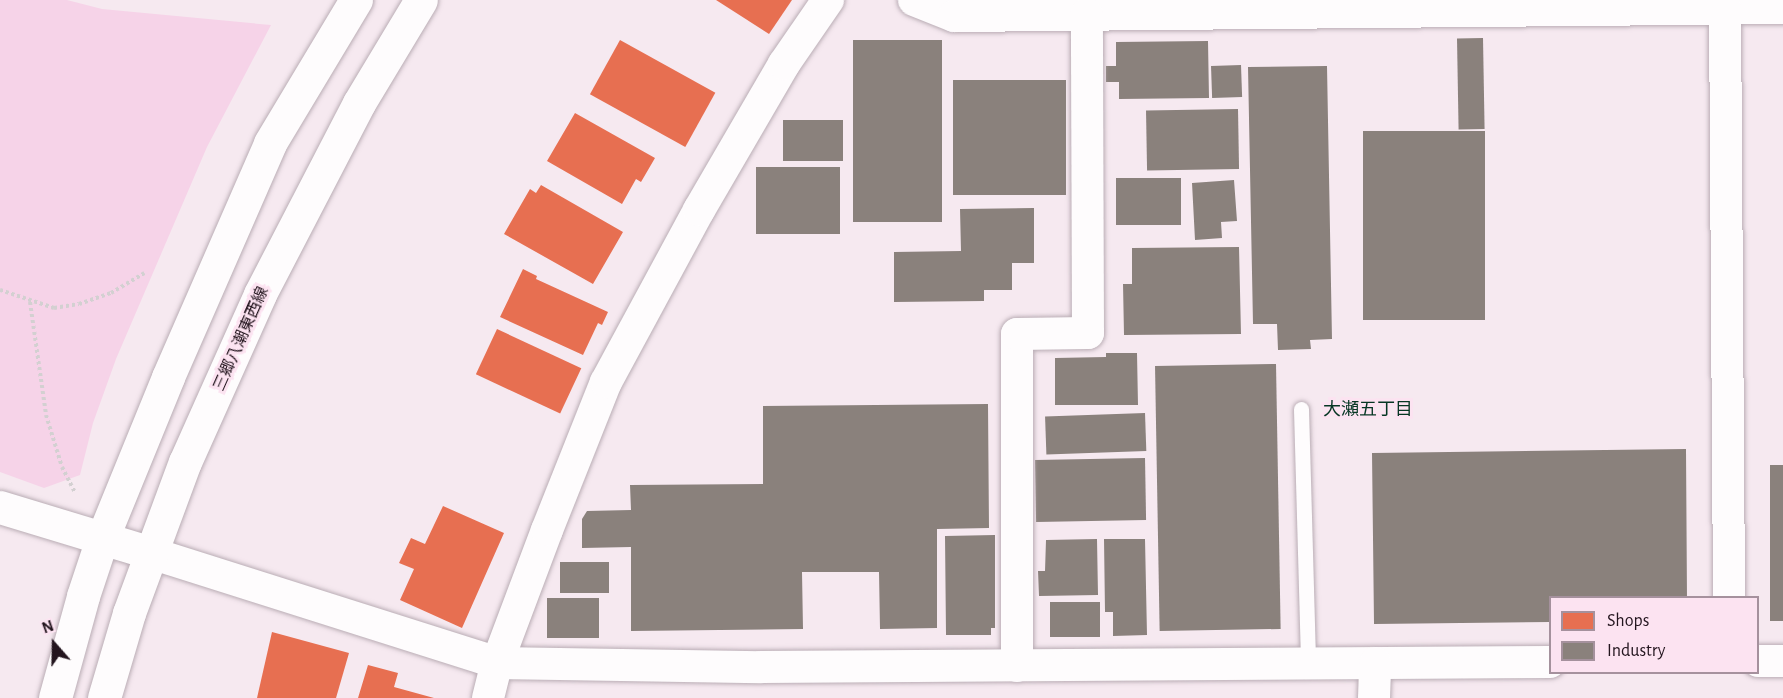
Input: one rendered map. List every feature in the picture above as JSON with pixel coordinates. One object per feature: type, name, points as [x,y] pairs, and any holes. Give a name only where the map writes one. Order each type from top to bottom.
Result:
[{"type":"street","points":[[55,698],[83,596],[102,539],[168,377],[270,143],[356,0]]},
{"type":"street","name":"三郷八潮東西線","points":[[104,698],[151,553],[185,462],[260,294],[359,103],[421,0]]},
{"type":"street","points":[[488,698],[497,663],[606,382],[705,200],[784,64],[828,0]]},
{"type":"street","points":[[914,0],[954,16],[1359,6],[1783,8]]},
{"type":"street","points":[[1725,8],[1729,596]]},
{"type":"street","points":[[1017,666],[1017,334],[1088,333],[1087,14]]},
{"type":"street","points":[[0,507],[497,663],[761,667],[1549,662]]},
{"type":"street","points":[[1759,661],[1783,661]]},
{"type":"street","points":[[1374,663],[1374,698]]},
{"type":"lane","points":[[1301,409],[1308,664]]},
{"type":"path","points":[[0,290],[30,302],[54,308],[79,304],[111,292],[144,273]]},
{"type":"path","points":[[30,302],[46,415],[62,467],[76,494]]},
{"type":"shaded area","points":[[0,0],[67,0],[102,9],[271,25],[207,147],[116,359],[93,423],[80,475],[44,488],[0,472]]},
{"type":"building: Shops","points":[[716,0],[792,0],[769,34]]},
{"type":"building: Shops","points":[[620,40],[715,93],[685,147],[590,94]]},
{"type":"building: Shops","points":[[575,113],[655,158],[641,182],[636,179],[622,204],[547,161]]},
{"type":"building: Shops","points":[[541,185],[623,232],[593,284],[504,234],[530,189],[536,193]]},
{"type":"building: Shops","points":[[523,269],[537,276],[536,279],[608,312],[602,325],[598,323],[583,355],[500,317]]},
{"type":"building: Shops","points":[[497,329],[581,368],[560,414],[476,374]]},
{"type":"building: Shops","points":[[443,506],[504,533],[462,628],[400,600],[414,569],[399,563],[411,538],[425,544]]},
{"type":"building: Shops","points":[[272,632],[349,653],[336,698],[257,698]]},
{"type":"building: Shops","points":[[368,665],[398,673],[394,687],[434,698],[358,698]]},
{"type":"building: Industry","points":[[1457,38],[1483,38],[1485,129],[1459,129]]},
{"type":"building: Industry","points":[[853,40],[942,40],[942,222],[853,222]]},
{"type":"building: Industry","points":[[1208,41],[1209,98],[1119,99],[1119,82],[1106,82],[1106,66],[1116,66],[1116,42]]},
{"type":"building: Industry","points":[[1241,65],[1242,97],[1212,98],[1211,66]]},
{"type":"building: Industry","points":[[1327,66],[1332,339],[1310,340],[1311,349],[1278,350],[1277,324],[1253,324],[1248,67]]},
{"type":"building: Industry","points":[[953,80],[1066,80],[1066,195],[953,195]]},
{"type":"building: Industry","points":[[1238,109],[1239,169],[1147,171],[1146,111]]},
{"type":"building: Industry","points":[[783,120],[843,120],[843,161],[783,161]]},
{"type":"building: Industry","points":[[1363,131],[1485,131],[1485,320],[1363,320]]},
{"type":"building: Industry","points":[[756,167],[840,167],[840,234],[756,234]]},
{"type":"building: Industry","points":[[1116,178],[1181,178],[1181,225],[1116,225]]},
{"type":"building: Industry","points":[[1234,180],[1237,221],[1221,222],[1222,238],[1195,240],[1192,183]]},
{"type":"building: Industry","points":[[1034,208],[1034,263],[1012,263],[1012,290],[984,290],[984,301],[894,302],[894,252],[961,251],[960,209]]},
{"type":"building: Industry","points":[[1239,247],[1241,334],[1124,335],[1123,284],[1132,284],[1132,248]]},
{"type":"building: Industry","points":[[1106,353],[1137,353],[1138,405],[1055,405],[1055,358],[1106,357]]},
{"type":"building: Industry","points":[[1276,364],[1281,629],[1160,631],[1155,366]]},
{"type":"building: Industry","points":[[988,404],[989,528],[937,529],[937,628],[880,629],[879,572],[802,572],[803,629],[631,631],[631,547],[582,548],[582,519],[587,511],[631,510],[630,485],[763,484],[763,406]]},
{"type":"building: Industry","points":[[1145,413],[1146,451],[1046,454],[1045,416]]},
{"type":"building: Industry","points":[[1686,449],[1687,596],[1549,596],[1549,622],[1374,624],[1372,453]]},
{"type":"building: Industry","points":[[1145,458],[1146,520],[1036,522],[1035,460]]},
{"type":"building: Industry","points":[[1770,465],[1783,465],[1783,621],[1770,621]]},
{"type":"building: Industry","points":[[995,535],[995,628],[991,628],[991,635],[946,635],[945,536]]},
{"type":"building: Industry","points":[[1097,539],[1098,595],[1039,596],[1038,571],[1045,571],[1046,540]]},
{"type":"building: Industry","points":[[1104,539],[1145,539],[1147,635],[1113,636],[1113,612],[1105,612]]},
{"type":"building: Industry","points":[[560,562],[609,562],[609,593],[560,593]]},
{"type":"building: Industry","points":[[547,598],[599,598],[599,638],[547,638]]},
{"type":"building: Industry","points":[[1050,602],[1100,602],[1100,637],[1050,637]]},
{"type":"district","name":"大瀬五丁目","points":[[1368,410]]}]
